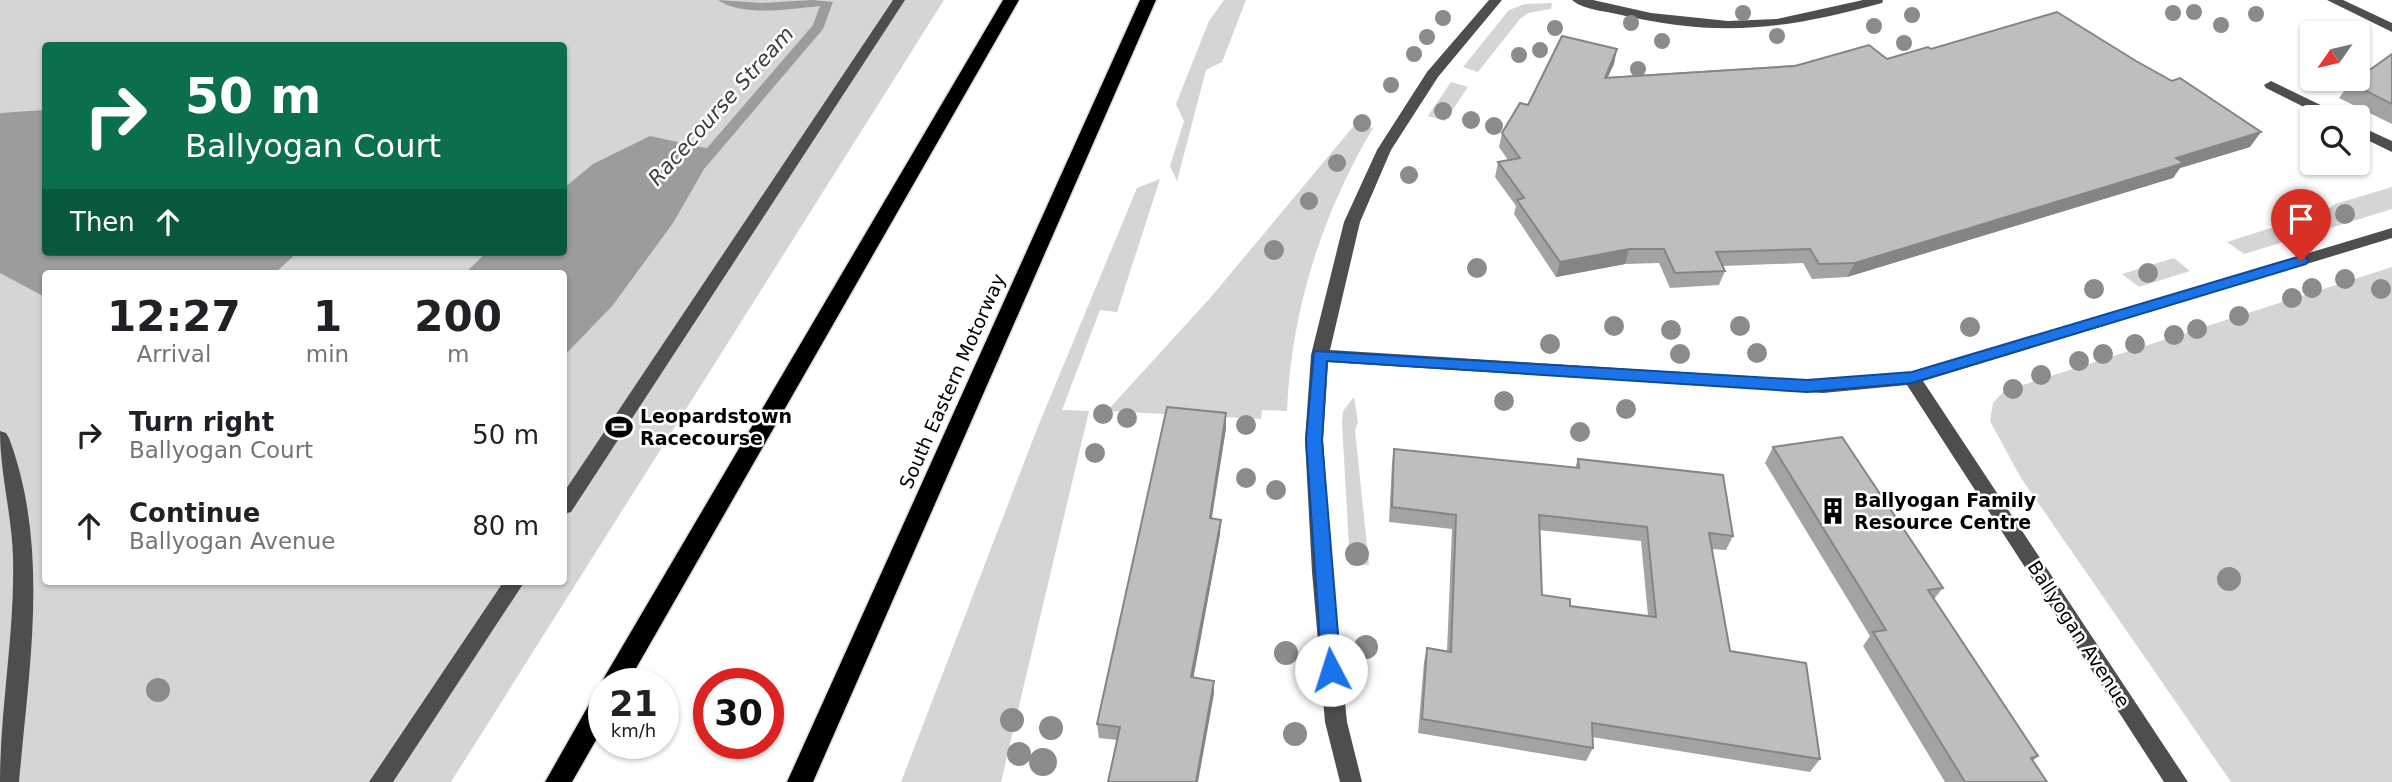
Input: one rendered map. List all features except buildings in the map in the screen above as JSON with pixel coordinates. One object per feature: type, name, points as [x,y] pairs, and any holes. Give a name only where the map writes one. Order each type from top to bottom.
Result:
[{"type":"highway","points":[[623,668],[1011,0]]},
{"type":"highway","name":"South Eastern Motorway","points":[[800,782],[1148,0]]},
{"type":"highway","points":[[558,782],[588,730]]},
{"type":"street","points":[[567,502],[899,0]]},
{"type":"street","points":[[1351,782],[1336,722],[1322,572],[1314,440],[1320,355],[1352,222],[1384,150],[1432,75],[1496,0]]},
{"type":"street","points":[[1578,0],[1664,17],[1734,26],[1804,19],[1877,0]]},
{"type":"street","points":[[2333,0],[2392,27]]},
{"type":"street","points":[[2270,85],[2310,105]]},
{"type":"street","points":[[2370,136],[2392,147]]},
{"type":"street","points":[[1320,355],[1823,387],[1912,378],[2392,233]]},
{"type":"street","name":"Ballyogan Avenue","points":[[1912,378],[2177,782]]},
{"type":"street","points":[[0,438],[6,449],[18,496],[23,575],[8,782]]},
{"type":"street","points":[[380,782],[511,585]]},
{"type":"shaded area","name":"Leopardstown Racecourse","points":[[0,0],[944,0],[451,782],[0,782]]},
{"type":"shaded area","points":[[1224,0],[1246,0],[1222,62],[1206,70],[1177,181],[1170,166],[1184,121],[1176,104],[1209,21]]},
{"type":"shaded area","points":[[1552,3],[1551,9],[1528,13],[1520,19],[1478,72],[1463,67],[1509,10],[1525,4]]},
{"type":"shaded area","points":[[1451,82],[1468,87],[1445,121],[1428,116]]},
{"type":"shaded area","points":[[42,110],[42,256],[294,256],[278,270],[42,270],[42,295],[0,273],[0,113]]},
{"type":"shaded area","points":[[1357,122],[1373,128],[1339,194],[1312,264],[1295,337],[1287,411],[1262,410],[1261,419],[1107,411],[1211,297]]},
{"type":"shaded area","points":[[650,136],[715,150],[673,223],[613,305],[567,353],[567,270],[468,270],[483,256],[567,256],[567,186],[593,164]]},
{"type":"shaded area","points":[[1160,179],[1117,312],[1100,310],[1062,410],[1089,411],[1001,782],[901,782],[1037,429],[1137,188]]},
{"type":"shaded area","points":[[2392,187],[2392,209],[2324,230],[2307,218],[2323,213],[2335,204]]},
{"type":"shaded area","points":[[2293,221],[2310,234],[2244,254],[2227,242]]},
{"type":"shaded area","points":[[2174,258],[2190,271],[2139,287],[2122,274]]},
{"type":"shaded area","points":[[2392,267],[2392,782],[2231,782],[2021,478],[1990,421],[1993,403],[2004,391]]},
{"type":"shaded area","points":[[1354,397],[1369,565],[1350,565],[1342,423],[1343,411]]},
{"type":"waterway","name":"Racecourse Stream","points":[[700,165],[819,26],[827,2],[762,6],[724,0]]},
{"type":"place","name":"Leopardstown Racecourse","points":[[619,427]]},
{"type":"place","name":"Ballyogan Family Resource Centre","points":[[1833,511]]},
{"type":"route","points":[[1331,670],[1314,440],[1315,394],[1320,355],[1823,387],[1912,378],[2301,261]]}]
